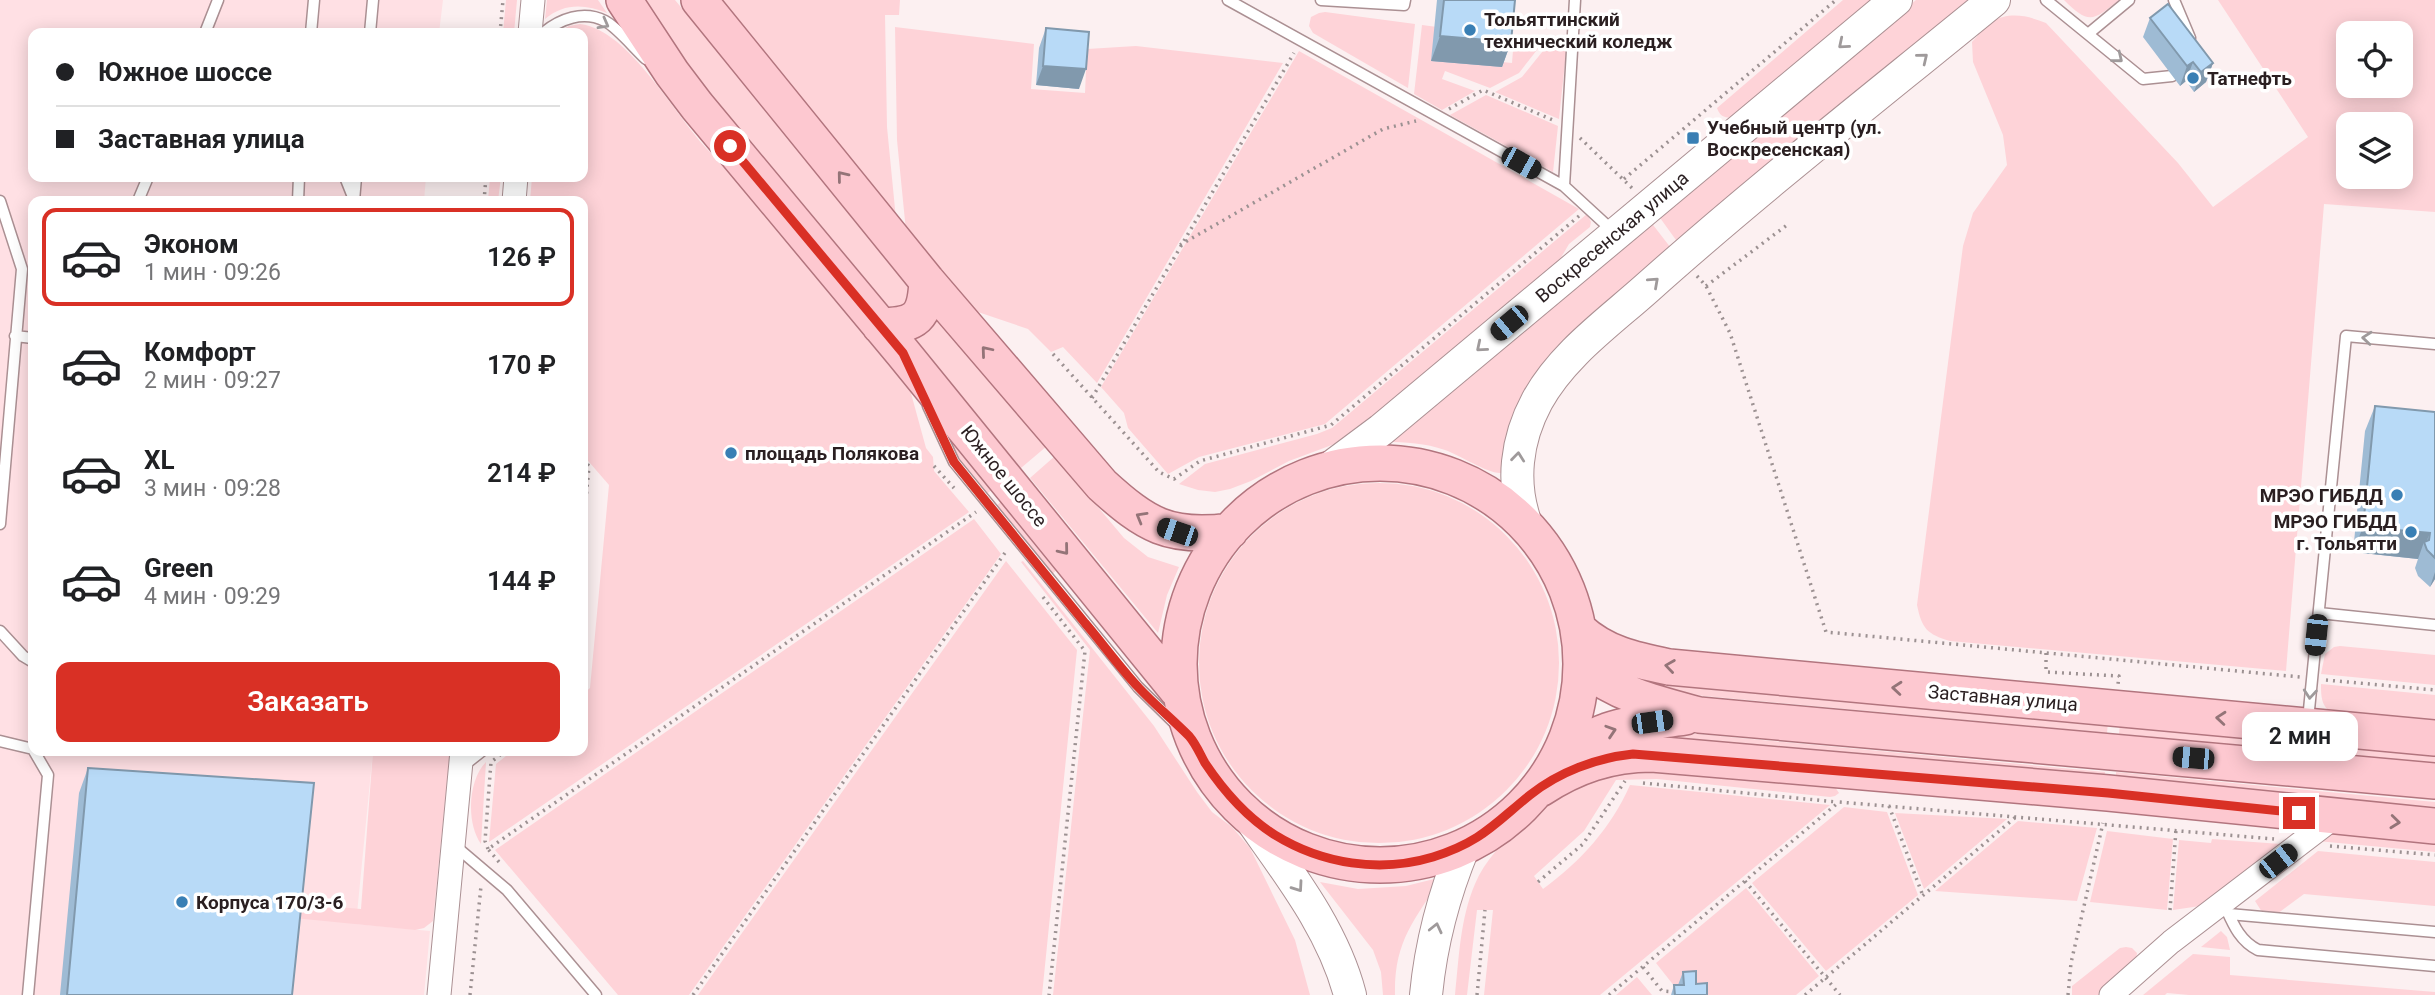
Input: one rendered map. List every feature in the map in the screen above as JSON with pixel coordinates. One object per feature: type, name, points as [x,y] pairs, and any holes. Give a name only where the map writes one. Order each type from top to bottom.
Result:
[{"type":"main road","name":"Южное шоссе","points":[[624,0],[672,74],[697,106],[903,353],[1177,690]]},
{"type":"main road","points":[[699,0],[927,281],[1101,485],[1131,512],[1153,524],[1177,532],[1202,535],[1230,531]]},
{"type":"main road","name":"Воскресенская улица","points":[[1326,471],[1381,430],[1896,0]]},
{"type":"main road","points":[[1526,524],[1519,504],[1517,467],[1520,441],[1537,400],[1555,374],[1682,257],[1994,0]]},
{"type":"main road","points":[[880,326],[898,326],[912,322],[920,315],[926,301],[927,281]]},
{"type":"main road","points":[[1350,995],[1332,946],[1309,902],[1245,811],[1206,765],[1182,714],[1177,690],[1177,647],[1183,616],[1195,583],[1209,558],[1230,531],[1276,495],[1326,471],[1371,464],[1398,464],[1427,469],[1458,479],[1484,492],[1526,524],[1561,577],[1572,603],[1579,630],[1582,666],[1578,704],[1569,736],[1553,766],[1531,795]]},
{"type":"main road","name":"Заставная улица","points":[[1579,630],[1591,641],[1612,653],[1669,667],[2435,738]]},
{"type":"main road","points":[[1582,666],[1603,682],[1629,695],[1699,715],[2435,780]]},
{"type":"main road","points":[[1553,766],[1587,741],[1605,732],[1629,725],[1699,715]]},
{"type":"main road","points":[[1245,811],[1274,835],[1304,850],[1333,860],[1351,863],[1406,863],[1464,846],[1485,834],[1531,795],[1560,776],[1613,756],[1652,754],[2108,793],[2287,839],[2336,816],[2435,826]]},
{"type":"main road","points":[[1426,995],[1440,909],[1464,846]]},
{"type":"street","points":[[530,28],[533,0]]},
{"type":"street","points":[[439,995],[461,759]]},
{"type":"street","points":[[2111,995],[2171,942],[2226,908],[2287,839]]},
{"type":"lane","points":[[207,28],[218,0]]},
{"type":"lane","points":[[311,28],[314,0]]},
{"type":"lane","points":[[370,28],[373,0]]},
{"type":"lane","points":[[1228,0],[1563,186],[1615,234]]},
{"type":"lane","points":[[1321,0],[1405,5],[1405,0]]},
{"type":"lane","points":[[1563,186],[1575,0]]},
{"type":"lane","points":[[2046,0],[2143,79],[2172,76]]},
{"type":"lane","points":[[2088,34],[2129,0]]},
{"type":"lane","points":[[2174,0],[2193,45],[2192,52]]},
{"type":"lane","points":[[549,28],[568,18],[584,16],[605,21],[697,106]]},
{"type":"lane","points":[[0,201],[22,269],[0,524]]},
{"type":"lane","points":[[15,336],[28,337]]},
{"type":"lane","points":[[2307,726],[2346,336],[2435,344]]},
{"type":"lane","points":[[903,353],[954,462],[1138,687],[1191,738]]},
{"type":"lane","points":[[2319,613],[2435,625]]},
{"type":"lane","points":[[0,631],[28,659]]},
{"type":"lane","points":[[0,741],[28,748]]},
{"type":"lane","points":[[28,995],[48,775],[37,756]]},
{"type":"lane","points":[[453,844],[507,890],[596,995]]},
{"type":"lane","points":[[2226,908],[2435,932]]},
{"type":"lane","points":[[2226,908],[2239,936],[2258,950],[2435,966]]},
{"type":"path","points":[[500,28],[503,0]]},
{"type":"path","points":[[1624,179],[1836,0]]},
{"type":"path","points":[[1092,398],[1302,40]]},
{"type":"path","points":[[1180,246],[1382,129],[1437,116],[1483,90],[1567,126],[1624,179],[1646,208]]},
{"type":"path","points":[[1053,354],[1159,472],[1174,479],[1200,461],[1331,425],[1589,208]]},
{"type":"path","points":[[1706,286],[1787,225]]},
{"type":"path","points":[[1682,257],[1706,286],[1730,333],[1826,632],[2435,690]]},
{"type":"path","points":[[934,466],[959,494]]},
{"type":"path","points":[[488,849],[976,512],[984,522]]},
{"type":"path","points":[[693,995],[1007,550],[1000,541]]},
{"type":"path","points":[[1038,591],[1085,651],[1049,995]]},
{"type":"path","points":[[2046,653],[2046,672],[2119,677]]},
{"type":"path","points":[[499,756],[491,762],[485,841],[505,870]]},
{"type":"path","points":[[1538,882],[1583,845],[1625,781],[1839,802],[2287,839],[2435,855]]},
{"type":"path","points":[[1609,995],[1839,802]]},
{"type":"path","points":[[1889,806],[1923,896]]},
{"type":"path","points":[[1805,995],[2017,816]]},
{"type":"path","points":[[2068,995],[2075,942],[2103,823]]},
{"type":"path","points":[[2170,910],[2176,830]]},
{"type":"path","points":[[1745,881],[1840,995]]},
{"type":"path","points":[[470,995],[481,884]]},
{"type":"path","points":[[1477,995],[1485,909]]},
{"type":"path","points":[[1643,967],[1662,993],[1683,992]]},
{"type":"shaded area","points":[[0,0],[443,0],[440,28],[28,28],[28,182],[426,182],[424,196],[28,196],[28,756],[373,756],[356,924],[430,931],[424,995],[0,995]]},
{"type":"shaded area","points":[[506,0],[517,0],[514,28],[503,28]]},
{"type":"shaded area","points":[[547,0],[598,0],[607,13],[575,7],[560,10],[545,19]]},
{"type":"shaded area","points":[[635,0],[675,0],[920,297],[892,312],[691,72]]},
{"type":"shaded area","points":[[713,0],[900,0],[899,15],[885,15],[887,127],[896,219]]},
{"type":"shaded area","points":[[1843,0],[1881,0],[1731,118],[1721,114],[1717,108]]},
{"type":"shaded area","points":[[1916,0],[1978,0],[1681,247],[1658,215]]},
{"type":"shaded area","points":[[2064,0],[2119,0],[2097,16],[2086,17]]},
{"type":"shaded area","points":[[2218,0],[2435,0],[2435,212],[2324,204],[2286,671],[1950,641],[1931,633],[1921,620],[1917,605],[1963,246],[1973,213],[2007,165],[2003,135],[1973,62],[1972,42],[1989,24],[2005,17],[2026,17],[2046,23],[2178,163],[2213,207],[2308,137]]},
{"type":"shaded area","points":[[1325,12],[1415,24],[1408,88],[1313,33],[1309,26],[1311,17]]},
{"type":"shaded area","points":[[580,24],[599,30],[634,58],[696,137],[710,152],[733,167],[906,375],[926,448],[933,457],[934,471],[969,512],[489,842],[496,764],[506,756],[588,756],[588,690],[609,485],[588,461],[588,196],[530,196],[532,182],[588,182],[588,28],[565,28]]},
{"type":"shaded area","points":[[1422,25],[1445,28],[1442,56],[1512,63],[1514,37],[1544,41],[1519,73],[1490,88],[1445,71],[1442,79],[1475,91],[1442,110],[1414,94]]},
{"type":"shaded area","points":[[895,27],[1034,44],[1031,89],[1085,93],[1087,49],[1136,46],[1283,63],[1097,383],[1063,347],[1051,352],[1028,329],[975,311],[906,231],[897,140]]},
{"type":"shaded area","points":[[1551,41],[1567,43],[1559,119],[1495,92],[1522,77]]},
{"type":"shaded area","points":[[1299,51],[1579,209],[1325,424],[1199,457],[1168,474],[1128,428],[1124,413],[1101,387]]},
{"type":"shaded area","points":[[1486,95],[1558,126],[1553,172],[1450,115]]},
{"type":"shaded area","points":[[490,182],[500,182],[499,196],[488,196]]},
{"type":"shaded area","points":[[1587,214],[1590,227],[1569,244],[1549,278],[1356,436],[1289,461],[1230,489],[1215,492],[1179,484],[1205,464],[1332,428]]},
{"type":"shaded area","points":[[1650,221],[1674,252],[1519,407],[1506,437],[1501,473],[1489,471],[1438,448],[1415,443],[1385,442]]},
{"type":"shaded area","points":[[934,309],[1047,446],[1021,468],[906,330]]},
{"type":"shaded area","points":[[943,427],[993,489],[985,495],[956,460]]},
{"type":"shaded area","points":[[1055,456],[1124,538],[1148,557],[1179,567],[1167,595],[1158,633],[1030,478]]},
{"type":"shaded area","points":[[1361,483],[1397,483],[1448,496],[1479,513],[1507,535],[1529,563],[1546,594],[1556,628],[1559,663],[1556,698],[1546,732],[1529,763],[1507,791],[1479,813],[1448,830],[1397,843],[1361,843],[1327,836],[1294,822],[1265,803],[1239,777],[1220,748],[1206,715],[1199,681],[1199,645],[1206,611],[1220,578],[1239,549],[1265,523],[1294,504],[1327,490]]},
{"type":"shaded area","points":[[1003,500],[1059,568],[1051,575],[995,507]]},
{"type":"shaded area","points":[[974,519],[1001,554],[689,995],[618,995],[495,850]]},
{"type":"shaded area","points":[[1006,561],[1077,650],[1042,995],[698,995]]},
{"type":"shaded area","points":[[1023,561],[1154,726],[1212,812],[1232,827],[1250,848],[1295,940],[1310,995],[1053,995],[1090,650],[1021,562]]},
{"type":"shaded area","points":[[2340,646],[2435,655],[2435,685],[2321,674],[2325,654]]},
{"type":"shaded area","points":[[1662,681],[2108,722],[2107,733],[1661,692],[1655,685]]},
{"type":"shaded area","points":[[2321,684],[2435,695],[2435,724],[2332,713],[2324,704]]},
{"type":"shaded area","points":[[2120,723],[2435,752],[2435,764],[2119,734]]},
{"type":"shaded area","points":[[1677,732],[2105,772],[2104,782],[1667,739],[1667,736]]},
{"type":"shaded area","points":[[373,756],[450,756],[433,921],[424,928],[415,930],[284,917],[291,903],[361,909]]},
{"type":"shaded area","points":[[486,762],[481,844],[473,825],[471,802],[476,779]]},
{"type":"shaded area","points":[[1641,768],[1835,787],[1839,793],[1830,797],[1657,779],[1616,780],[1584,831],[1534,876],[1543,889],[1594,843],[1614,815],[1630,785],[1830,805],[1600,995],[1484,995],[1493,910],[1477,910],[1467,995],[1455,995],[1466,911],[1475,884],[1493,855],[1534,815],[1565,794],[1593,780]]},
{"type":"shaded area","points":[[2116,772],[2435,802],[2435,813],[2116,783]]},
{"type":"shaded area","points":[[1844,807],[1887,812],[1918,895],[1826,971],[1752,883]]},
{"type":"shaded area","points":[[1895,813],[2007,819],[1924,889]]},
{"type":"shaded area","points":[[2018,821],[2097,828],[2077,901],[1935,891]]},
{"type":"shaded area","points":[[2107,831],[2173,839],[2167,910],[2090,902]]},
{"type":"shaded area","points":[[2327,831],[2435,841],[2435,852],[2317,841]]},
{"type":"shaded area","points":[[2212,839],[2281,844],[2200,906],[2173,910],[2179,840],[2211,843]]},
{"type":"shaded area","points":[[2318,851],[2435,862],[2435,906],[2304,894],[2277,914],[2262,912],[2255,901]]},
{"type":"shaded area","points":[[1442,877],[1415,919],[1402,946],[1395,995],[1383,995],[1381,972],[1373,950],[1320,882],[1358,889],[1406,886]]},
{"type":"shaded area","points":[[1746,888],[1819,976],[1796,995],[1701,995],[1675,987],[1656,963]]},
{"type":"shaded area","points":[[2221,931],[2227,937],[2230,950],[2201,947]]},
{"type":"shaded area","points":[[2126,947],[2137,953],[2135,965],[2099,995],[2072,995],[2072,986],[2120,948]]},
{"type":"shaded area","points":[[2193,954],[2230,957],[2230,975],[2435,992],[2435,995],[2143,995]]},
{"type":"shaded area","points":[[1637,977],[1652,995],[1616,995]]},
{"type":"building","points":[[1444,0],[1515,0],[1511,42],[1440,36]]},
{"type":"building","points":[[2168,4],[2213,63],[2201,72],[2193,62],[2187,66],[2150,18]]},
{"type":"building","points":[[1046,28],[1089,32],[1086,69],[1043,66]]},
{"type":"building","name":"МРЭО ГИБДД","points":[[2375,406],[2435,412],[2435,558],[2424,542],[2429,540],[2430,533],[2363,527]]},
{"type":"building","name":"Корпуса 170/3-6","points":[[88,768],[314,783],[292,995],[67,995]]},
{"type":"building","points":[[1696,971],[1696,984],[1707,983],[1707,995],[1675,995],[1674,985],[1684,985],[1683,972]]},
{"type":"place","name":"Тольяттинский технический коледж","points":[[1470,30]]},
{"type":"place","name":"Татнефть","points":[[2193,78]]},
{"type":"place","name":"Учебный центр (ул. Воскресенская)","points":[[1693,138]]},
{"type":"place","name":"площадь Полякова","points":[[731,453]]},
{"type":"place","name":"МРЭО ГИБДД","points":[[2397,495]]},
{"type":"place","name":"МРЭО ГИБДД г. Тольятти","points":[[2411,532]]},
{"type":"place","name":"Корпуса 170/3-6","points":[[182,902]]},
{"type":"route","points":[[730,146],[903,353],[954,462],[971,483],[1138,687],[1191,738],[1206,765],[1224,788],[1245,811],[1274,835],[1304,850],[1333,860],[1361,865],[1406,863],[1432,857],[1464,846],[1485,834],[1531,795],[1560,776],[1613,756],[1633,754],[2108,793],[2299,813]]}]
